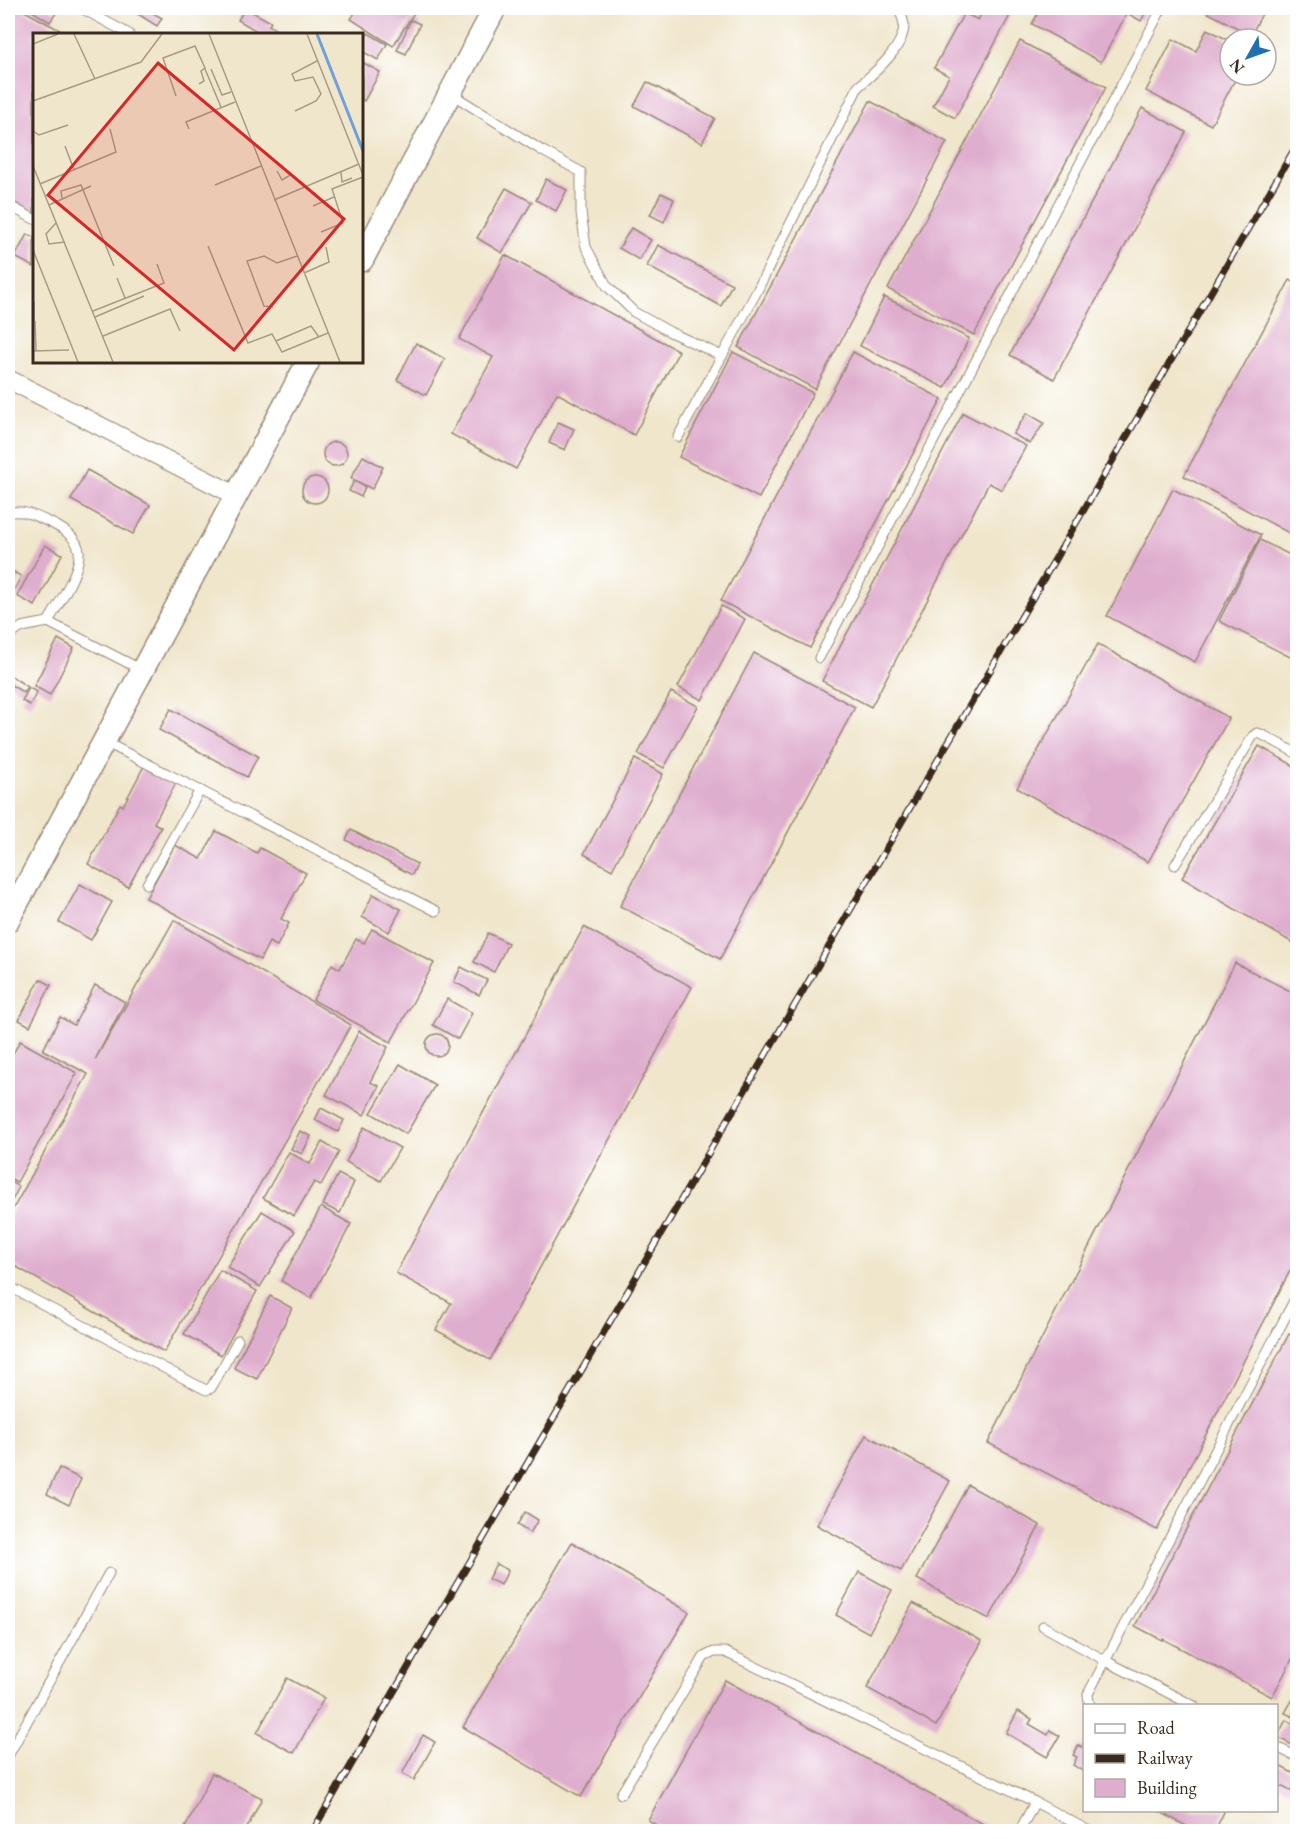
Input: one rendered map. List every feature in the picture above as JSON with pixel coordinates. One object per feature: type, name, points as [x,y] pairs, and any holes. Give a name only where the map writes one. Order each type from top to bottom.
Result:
[{"type":"street","points":[[363,258],[495,8]]},
{"type":"street","points":[[8,920],[307,363]]},
{"type":"street","points":[[8,379],[237,496]]},
{"type":"lane","points":[[81,8],[127,33]]},
{"type":"lane","points":[[678,437],[767,271],[858,87],[884,63],[898,42],[904,25],[898,8]]},
{"type":"lane","points":[[819,658],[1162,8]]},
{"type":"lane","points":[[450,93],[541,150],[581,172],[581,213],[586,247],[607,286],[634,312],[722,356]]},
{"type":"lane","points":[[8,205],[33,218]]},
{"type":"lane","points":[[8,513],[19,510],[44,519],[66,531],[79,547],[78,565],[48,622]]},
{"type":"lane","points":[[9,635],[22,627],[48,622],[142,670]]},
{"type":"lane","points":[[1175,865],[1253,736],[1257,733],[1261,734],[1298,754]]},
{"type":"lane","points":[[103,740],[436,911]]},
{"type":"lane","points":[[147,884],[200,790]]},
{"type":"lane","points":[[8,1286],[206,1390],[212,1388],[238,1340]]},
{"type":"lane","points":[[1090,1704],[1088,1694],[1298,1293]]},
{"type":"lane","points":[[8,1756],[109,1573]]},
{"type":"lane","points":[[1043,1626],[1190,1704]]},
{"type":"lane","points":[[621,1794],[704,1657],[714,1652],[725,1652],[1035,1802],[1091,1832]]},
{"type":"lane","points":[[1278,1748],[1298,1756]]},
{"type":"lane","points":[[1019,1832],[1035,1802]]},
{"type":"building","points":[[16,8],[19,8],[65,33],[33,33],[33,213],[8,199],[8,23]]},
{"type":"building","points":[[27,8],[49,8],[56,13],[50,22]]},
{"type":"building","points":[[131,8],[144,8],[162,18],[157,26]]},
{"type":"building","points":[[245,8],[271,22],[269,25],[276,30],[274,33],[260,33],[238,20]]},
{"type":"building","points":[[358,8],[417,8],[393,46],[351,19]]},
{"type":"building","points":[[985,8],[1014,8],[955,118],[933,106],[949,76],[934,68],[964,13],[978,20]]},
{"type":"building","points":[[1041,8],[1148,8],[1141,21],[1127,13],[1101,62],[1032,24]]},
{"type":"building","points":[[1199,8],[1265,8],[1255,27],[1236,27]]},
{"type":"building","points":[[411,20],[420,24],[406,54],[397,50]]},
{"type":"building","points":[[1207,29],[1218,35],[1218,87],[1231,87],[1211,125],[1146,91],[1173,39],[1196,51]]},
{"type":"building","points":[[368,33],[387,44],[378,60],[363,52],[363,43]]},
{"type":"building","points":[[1020,41],[1106,87],[974,335],[888,289]]},
{"type":"building","points":[[363,63],[380,72],[363,100]]},
{"type":"building","points":[[647,82],[715,118],[702,143],[634,106]]},
{"type":"building","points":[[870,101],[947,142],[815,389],[738,347]]},
{"type":"building","points":[[1142,108],[1186,132],[1054,379],[1010,355]]},
{"type":"building","points":[[546,179],[567,190],[556,211],[536,200]]},
{"type":"building","points":[[506,188],[532,202],[502,253],[477,238]]},
{"type":"building","points":[[661,193],[674,199],[664,222],[650,215]]},
{"type":"building","points":[[631,228],[651,240],[639,260],[619,248]]},
{"type":"building","points":[[27,234],[33,237],[33,266],[15,257]]},
{"type":"building","points":[[658,245],[732,284],[721,306],[647,266]]},
{"type":"building","points":[[505,255],[679,351],[634,435],[557,393],[516,469],[451,434],[493,357],[459,339]]},
{"type":"building","points":[[1290,280],[1298,284],[1298,538],[1184,476]]},
{"type":"building","points":[[884,297],[969,338],[945,388],[860,346]]},
{"type":"building","points":[[416,343],[445,359],[426,395],[397,380]]},
{"type":"building","points":[[733,352],[813,393],[759,498],[679,457]]},
{"type":"building","points":[[853,352],[942,399],[810,648],[721,601]]},
{"type":"building","points":[[963,413],[1026,446],[1002,490],[989,483],[871,707],[822,681]]},
{"type":"building","points":[[1027,413],[1044,423],[1030,444],[1013,434]]},
{"type":"building","points":[[558,422],[574,429],[565,450],[549,443]]},
{"type":"building","points":[[335,442],[344,445],[347,454],[344,463],[335,466],[326,463],[323,454],[326,445]]},
{"type":"building","points":[[363,456],[383,467],[372,489],[351,478]]},
{"type":"building","points":[[87,470],[150,505],[133,534],[71,500]]},
{"type":"building","points":[[315,477],[324,481],[328,490],[324,499],[315,503],[306,499],[302,490],[306,481]]},
{"type":"building","points":[[354,481],[365,487],[361,497],[349,491]]},
{"type":"building","points":[[1173,489],[1261,535],[1195,662],[1107,616]]},
{"type":"building","points":[[1260,540],[1298,559],[1298,661],[1219,621]]},
{"type":"building","points":[[45,545],[62,554],[35,606],[17,596]]},
{"type":"building","points":[[8,569],[21,576],[8,602]]},
{"type":"building","points":[[721,606],[745,619],[702,700],[678,687]]},
{"type":"building","points":[[58,639],[74,648],[50,695],[34,686]]},
{"type":"building","points":[[1098,644],[1229,718],[1148,862],[1017,788]]},
{"type":"building","points":[[754,653],[855,707],[720,959],[620,906]]},
{"type":"building","points":[[8,674],[28,687],[24,693],[8,683]]},
{"type":"building","points":[[29,688],[37,692],[30,705],[22,701]]},
{"type":"building","points":[[671,692],[698,706],[664,768],[638,754]]},
{"type":"building","points":[[171,709],[258,756],[247,777],[159,730]]},
{"type":"building","points":[[1259,746],[1298,768],[1298,946],[1182,878]]},
{"type":"building","points":[[635,759],[663,774],[612,870],[584,854]]},
{"type":"building","points":[[144,766],[176,783],[154,823],[161,827],[128,887],[88,864],[120,804],[123,806]]},
{"type":"building","points":[[351,830],[417,864],[412,875],[346,840]]},
{"type":"building","points":[[216,831],[257,853],[260,848],[306,873],[281,919],[289,923],[277,946],[269,942],[260,960],[146,898],[175,845],[201,859]]},
{"type":"building","points":[[80,884],[112,902],[91,940],[59,922]]},
{"type":"building","points":[[373,894],[401,909],[389,932],[362,917]]},
{"type":"building","points":[[174,920],[351,1025],[164,1352],[8,1262],[8,1218],[88,1074],[43,1050],[60,1017],[74,1025],[95,985],[125,1002],[95,1060]]},
{"type":"building","points":[[584,927],[692,987],[490,1360],[436,1330],[451,1303],[396,1273]]},
{"type":"building","points":[[372,929],[434,963],[391,1042],[313,1000],[332,964],[340,969],[356,939],[364,943]]},
{"type":"building","points":[[488,933],[508,943],[494,972],[474,962]]},
{"type":"building","points":[[1235,963],[1298,995],[1298,1255],[1157,1530],[988,1443]]},
{"type":"building","points":[[461,967],[487,980],[479,995],[454,982]]},
{"type":"building","points":[[40,979],[51,985],[30,1026],[19,1020]]},
{"type":"building","points":[[447,999],[472,1013],[458,1039],[433,1025]]},
{"type":"building","points":[[359,1031],[388,1047],[370,1082],[379,1086],[364,1115],[326,1095]]},
{"type":"building","points":[[433,1034],[441,1034],[448,1041],[448,1049],[441,1056],[433,1056],[426,1049],[426,1041]]},
{"type":"building","points":[[20,1041],[77,1073],[17,1182],[8,1177],[8,1063]]},
{"type":"building","points":[[400,1064],[435,1085],[406,1134],[371,1113]]},
{"type":"building","points":[[321,1108],[344,1120],[338,1132],[315,1120]]},
{"type":"building","points":[[364,1127],[400,1148],[381,1181],[346,1162]]},
{"type":"building","points":[[300,1131],[311,1136],[302,1154],[291,1149]]},
{"type":"building","points":[[322,1142],[339,1152],[321,1185],[314,1182],[294,1216],[263,1198],[289,1152],[310,1164]]},
{"type":"building","points":[[338,1174],[354,1182],[340,1213],[323,1205]]},
{"type":"building","points":[[8,1180],[19,1187],[8,1208]]},
{"type":"building","points":[[321,1207],[351,1224],[311,1298],[281,1281]]},
{"type":"building","points":[[262,1211],[295,1231],[260,1287],[227,1267]]},
{"type":"building","points":[[220,1270],[257,1291],[221,1355],[184,1334]]},
{"type":"building","points":[[270,1296],[292,1308],[257,1379],[234,1368]]},
{"type":"building","points":[[1289,1334],[1298,1339],[1298,1648],[1272,1697],[1135,1626]]},
{"type":"building","points":[[866,1435],[950,1481],[901,1571],[817,1525]]},
{"type":"building","points":[[59,1468],[81,1479],[69,1505],[47,1494]]},
{"type":"building","points":[[968,1485],[1040,1525],[989,1619],[917,1579]]},
{"type":"building","points":[[525,1512],[538,1520],[530,1533],[517,1525]]},
{"type":"building","points":[[572,1542],[689,1612],[581,1797],[463,1727]]},
{"type":"building","points":[[496,1564],[508,1570],[501,1585],[488,1579]]},
{"type":"building","points":[[859,1572],[892,1590],[869,1633],[836,1615]]},
{"type":"building","points":[[913,1603],[982,1641],[936,1726],[867,1688]]},
{"type":"building","points":[[287,1678],[324,1698],[294,1753],[257,1733]]},
{"type":"building","points":[[725,1680],[990,1828],[988,1832],[668,1832],[648,1820]]},
{"type":"building","points":[[1298,1690],[1298,1719],[1285,1713]]},
{"type":"building","points":[[1018,1711],[1032,1719],[1029,1724],[1048,1735],[1050,1730],[1060,1736],[1047,1757],[1006,1733]]},
{"type":"building","points":[[1286,1720],[1298,1727],[1298,1748],[1278,1738]]},
{"type":"building","points":[[423,1735],[435,1742],[414,1780],[402,1774]]},
{"type":"building","points":[[1083,1744],[1083,1771],[1073,1765],[1077,1757],[1073,1755],[1079,1745],[1082,1747]]},
{"type":"building","points":[[1278,1765],[1298,1776],[1291,1791],[1278,1785]]},
{"type":"building","points":[[212,1773],[262,1798],[245,1832],[183,1832]]},
{"type":"building","points":[[1161,1812],[1224,1812],[1214,1832],[1197,1832]]},
{"type":"railway","points":[[312,1832],[1298,143]]}]
